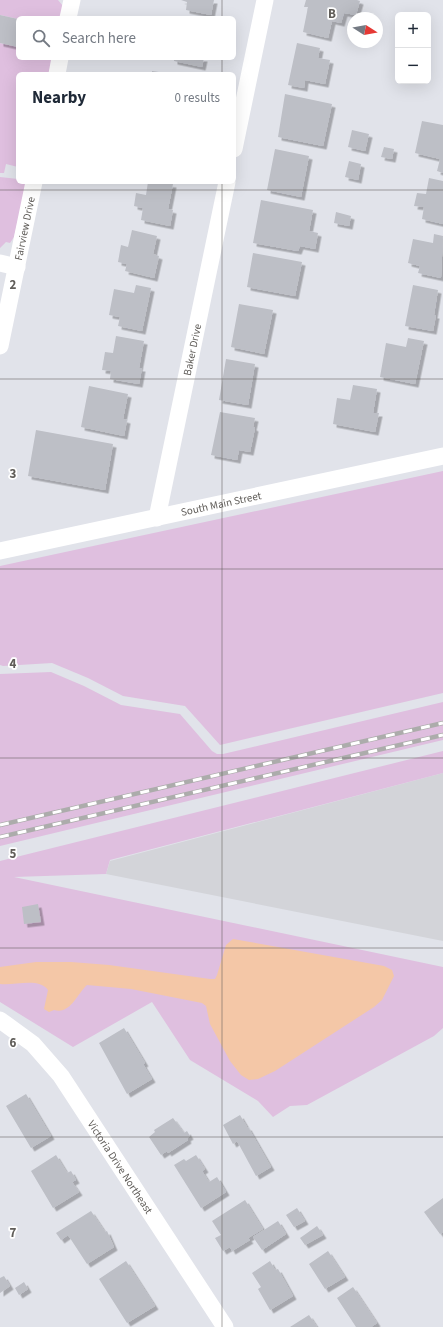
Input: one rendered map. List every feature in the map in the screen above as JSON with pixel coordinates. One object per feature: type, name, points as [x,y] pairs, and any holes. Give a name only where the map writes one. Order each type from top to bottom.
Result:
[{"type":"street","points":[[68,16],[72,0]]},
{"type":"street","points":[[236,139],[265,0]]},
{"type":"street","points":[[56,72],[60,60]]},
{"type":"street","name":"Fairview Drive","points":[[0,346],[34,184]]},
{"type":"street","name":"Baker Drive","points":[[157,518],[227,184]]},
{"type":"street","points":[[0,263],[17,266]]},
{"type":"street","name":"South Main Street","points":[[0,551],[443,456]]},
{"type":"street","name":"Victoria Drive Northeast","points":[[0,1020],[33,1044],[61,1076],[225,1327]]},
{"type":"shaded area","points":[[0,0],[58,0],[63,6],[60,16],[16,16],[16,19],[0,15]]},
{"type":"shaded area","points":[[0,43],[16,47],[16,60],[52,60],[49,72],[16,72],[16,166],[6,164],[4,173],[0,173]]},
{"type":"shaded area","points":[[0,177],[16,179],[16,184],[26,184],[26,186],[14,237],[10,243],[6,242],[0,248]]},
{"type":"shaded area","points":[[443,471],[443,693],[220,745],[185,706],[123,696],[88,678],[52,663],[0,665],[0,566]]},
{"type":"shaded area","points":[[51,672],[84,686],[121,705],[180,714],[212,751],[217,754],[223,754],[443,702],[443,740],[0,846],[0,674]]},
{"type":"shaded area","points":[[443,751],[443,773],[110,860],[106,874],[14,877],[443,967],[443,1028],[434,1036],[307,1105],[290,1106],[273,1117],[258,1101],[190,1060],[152,1002],[73,1047],[0,1002],[0,861]]},
{"type":"shaded area","points":[[443,773],[443,941],[106,874],[110,861]]},
{"type":"shaded area","points":[[233,939],[384,966],[392,970],[394,976],[382,1000],[374,1007],[275,1071],[258,1079],[249,1080],[241,1075],[230,1061],[210,1024],[206,1006],[202,1003],[131,989],[87,985],[69,1007],[60,1011],[54,1010],[49,1012],[44,1009],[48,990],[44,986],[33,983],[0,984],[0,967],[36,962],[71,962],[109,965],[215,979],[226,945]]},
{"type":"building","points":[[181,0],[214,0],[211,15],[186,10],[187,2]]},
{"type":"building","points":[[306,0],[360,1],[357,12],[344,13],[341,23],[332,21],[328,38],[303,32],[308,7],[304,7]]},
{"type":"building","points":[[0,15],[16,19],[16,47],[0,43]]},
{"type":"building","points":[[297,43],[320,48],[318,58],[330,60],[325,84],[305,80],[304,88],[288,85]]},
{"type":"building","points":[[174,60],[204,60],[202,67]]},
{"type":"building","points":[[285,94],[332,104],[323,146],[278,137]]},
{"type":"building","points":[[422,121],[443,125],[443,173],[437,171],[440,159],[415,153]]},
{"type":"building","points":[[352,130],[369,134],[365,151],[348,147]]},
{"type":"building","points":[[384,147],[394,149],[392,159],[381,157]]},
{"type":"building","points":[[275,149],[309,156],[301,197],[267,190]]},
{"type":"building","points":[[349,161],[361,164],[358,180],[345,177]]},
{"type":"building","points":[[429,178],[443,181],[443,224],[422,219],[424,207],[414,206],[417,193],[426,194]]},
{"type":"building","points":[[148,184],[173,184],[168,209],[173,210],[170,226],[141,220],[143,208],[134,206],[136,193],[146,195]]},
{"type":"building","points":[[261,200],[313,210],[309,231],[318,233],[315,249],[300,246],[298,251],[253,243]]},
{"type":"building","points":[[336,212],[351,216],[349,226],[334,223]]},
{"type":"building","points":[[132,230],[157,236],[153,254],[159,256],[154,278],[125,271],[127,264],[118,262],[121,245],[128,247]]},
{"type":"building","points":[[434,234],[443,236],[441,278],[418,273],[420,266],[408,263],[413,239],[433,243]]},
{"type":"building","points":[[253,253],[302,262],[295,296],[247,287]]},
{"type":"building","points":[[136,285],[151,288],[142,331],[118,326],[120,317],[109,315],[114,289],[134,293]]},
{"type":"building","points":[[413,285],[438,290],[433,331],[405,326]]},
{"type":"building","points":[[239,304],[273,310],[264,354],[231,347]]},
{"type":"building","points":[[116,336],[144,341],[139,368],[142,368],[139,384],[110,379],[111,371],[102,370],[105,352],[113,353]]},
{"type":"building","points":[[408,338],[424,341],[415,384],[380,377],[386,343],[406,347]]},
{"type":"building","points":[[226,359],[255,364],[248,405],[219,400]]},
{"type":"building","points":[[353,385],[377,389],[373,413],[379,413],[375,432],[333,424],[337,398],[350,400]]},
{"type":"building","points":[[89,386],[128,394],[123,419],[127,420],[124,436],[81,427]]},
{"type":"building","points":[[220,412],[255,418],[253,427],[255,428],[250,452],[239,450],[237,460],[211,455]]},
{"type":"building","points":[[36,430],[113,444],[105,490],[28,476]]},
{"type":"building","points":[[38,904],[41,922],[24,924],[22,907]]},
{"type":"building","points":[[124,1028],[145,1063],[143,1064],[152,1079],[127,1094],[99,1043]]},
{"type":"building","points":[[26,1094],[51,1136],[31,1148],[6,1106]]},
{"type":"building","points":[[240,1115],[271,1167],[256,1176],[237,1141],[233,1144],[223,1125]]},
{"type":"building","points":[[173,1118],[184,1133],[187,1131],[190,1136],[187,1138],[188,1140],[168,1153],[167,1151],[161,1155],[149,1137],[155,1132],[154,1130]]},
{"type":"building","points":[[56,1155],[67,1173],[71,1171],[76,1180],[72,1182],[79,1192],[53,1208],[31,1171]]},
{"type":"building","points":[[196,1155],[205,1169],[202,1171],[209,1182],[217,1177],[226,1192],[201,1208],[174,1165],[184,1159],[186,1161]]},
{"type":"building","points":[[443,1198],[443,1232],[440,1234],[424,1212]]},
{"type":"building","points":[[245,1200],[263,1229],[248,1238],[250,1240],[232,1251],[230,1247],[223,1251],[215,1238],[221,1235],[212,1221]]},
{"type":"building","points":[[297,1208],[305,1221],[294,1227],[286,1215]]},
{"type":"building","points":[[91,1211],[105,1232],[107,1231],[114,1247],[87,1264],[68,1235],[61,1240],[56,1233]]},
{"type":"building","points":[[278,1221],[286,1234],[262,1250],[253,1237]]},
{"type":"building","points":[[317,1226],[323,1235],[305,1245],[300,1238]]},
{"type":"building","points":[[328,1251],[345,1277],[325,1289],[309,1264]]},
{"type":"building","points":[[126,1261],[155,1306],[127,1323],[99,1279]]},
{"type":"building","points":[[270,1261],[275,1270],[278,1269],[293,1296],[270,1310],[258,1289],[261,1287],[252,1273]]},
{"type":"building","points":[[4,1276],[10,1286],[0,1293],[0,1278]]},
{"type":"building","points":[[24,1282],[28,1289],[19,1295],[15,1288]]},
{"type":"building","points":[[353,1287],[377,1323],[371,1327],[356,1327],[337,1298]]},
{"type":"building","points":[[309,1315],[317,1327],[290,1327]]},
{"type":"railway","points":[[0,825],[443,723]]},
{"type":"railway","points":[[0,837],[443,735]]}]
